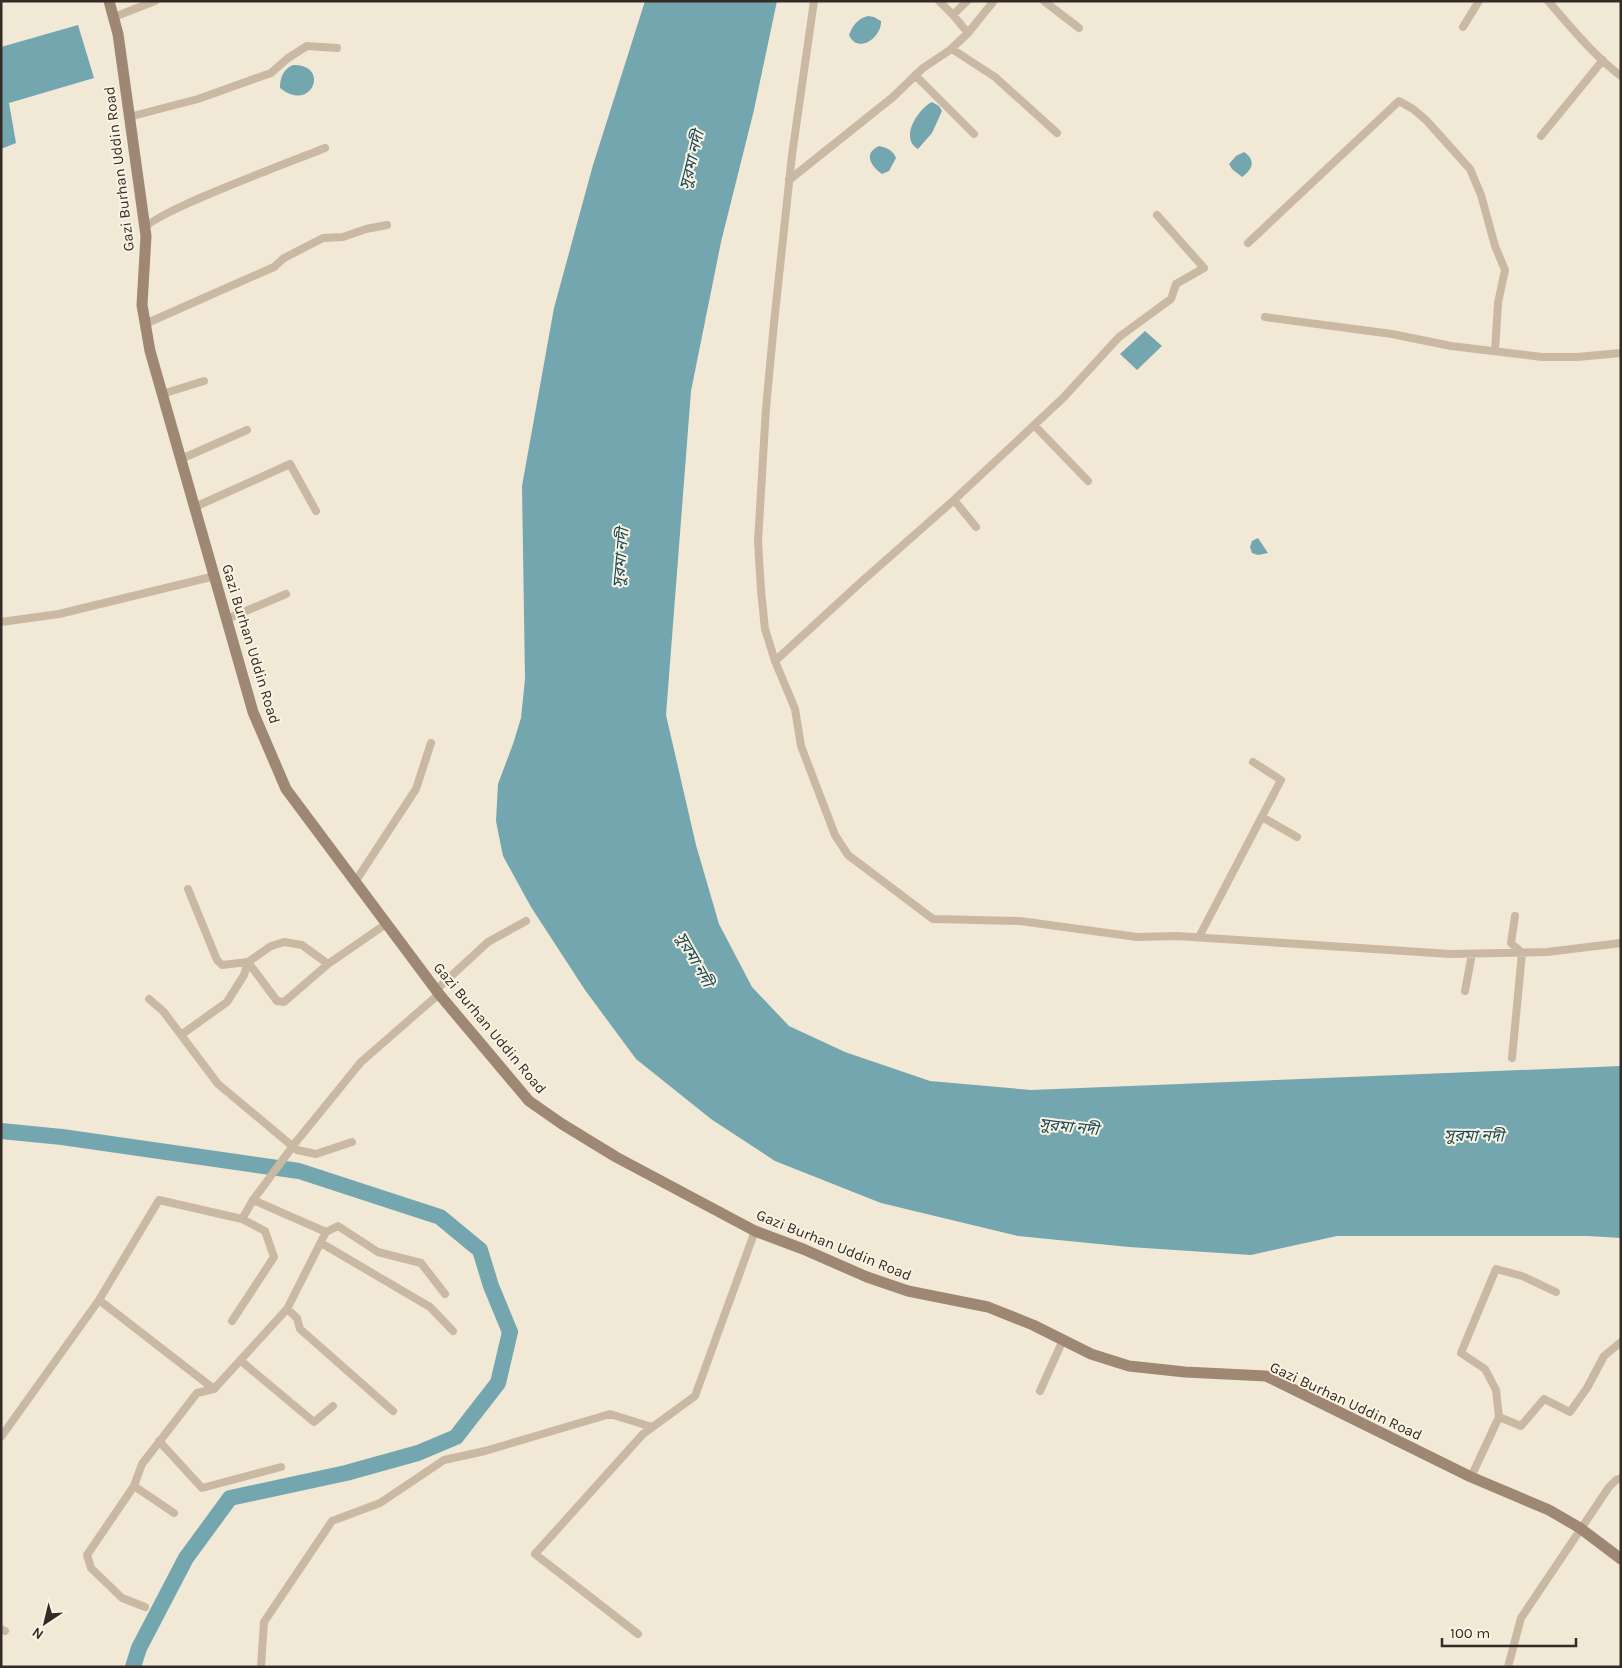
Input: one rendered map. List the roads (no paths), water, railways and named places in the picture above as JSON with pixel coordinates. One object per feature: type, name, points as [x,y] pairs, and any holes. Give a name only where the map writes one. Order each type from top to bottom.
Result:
[{"type":"street","name":"Gazi Burhan Uddin Road","points":[[109,1],[114,17],[145,231],[142,305],[150,351],[253,712],[286,789],[437,992],[528,1100],[562,1124],[616,1157],[754,1231],[803,1249],[867,1277],[908,1290],[988,1307],[1033,1325],[1091,1354],[1129,1366],[1185,1372],[1266,1376],[1471,1477],[1549,1510],[1580,1528],[1621,1559]]},
{"type":"street","points":[[114,17],[156,1]]},
{"type":"street","points":[[814,1],[790,180],[774,323],[766,408],[758,542],[760,590],[765,629],[775,661],[795,709],[801,746],[835,834],[848,855],[933,919],[1020,921],[1137,937],[1199,937],[1450,954],[1547,952],[1621,943]]},
{"type":"street","points":[[939,1],[968,33]]},
{"type":"street","points":[[953,15],[967,1]]},
{"type":"street","points":[[1044,1],[1079,28]]},
{"type":"street","points":[[1463,27],[1479,1]]},
{"type":"street","points":[[1548,1],[1603,60],[1621,76]]},
{"type":"street","points":[[790,180],[893,97],[923,68],[952,49],[968,33],[993,2]]},
{"type":"street","points":[[129,117],[198,99],[271,74],[288,58],[307,46],[337,48]]},
{"type":"street","points":[[952,49],[995,77],[1057,133]]},
{"type":"street","points":[[1541,136],[1603,60]]},
{"type":"street","points":[[915,75],[974,134]]},
{"type":"street","points":[[1248,243],[1399,101],[1413,109],[1426,120],[1470,169],[1481,195],[1495,246],[1505,270],[1498,303],[1495,351]]},
{"type":"street","points":[[145,231],[147,225],[185,204],[325,148]]},
{"type":"street","points":[[775,661],[954,500],[1063,398],[1119,337],[1171,299],[1176,284],[1204,268],[1157,215]]},
{"type":"street","points":[[145,324],[274,267],[284,258],[323,238],[343,237],[366,229],[387,225]]},
{"type":"street","points":[[1265,317],[1392,334],[1451,346],[1542,357],[1577,357],[1621,353]]},
{"type":"street","points":[[162,394],[204,381]]},
{"type":"street","points":[[1034,425],[1088,481]]},
{"type":"street","points":[[181,459],[247,430]]},
{"type":"street","points":[[195,507],[290,464],[316,511]]},
{"type":"street","points":[[954,500],[976,527]]},
{"type":"street","points":[[1,622],[59,614],[215,576]]},
{"type":"street","points":[[227,619],[286,594]]},
{"type":"street","points":[[355,882],[416,789],[431,744]]},
{"type":"street","points":[[1199,937],[1281,780],[1253,762]]},
{"type":"street","points":[[1262,817],[1297,837]]},
{"type":"street","points":[[188,889],[218,960],[222,965],[248,962],[271,946],[284,942],[302,945],[328,964]]},
{"type":"street","points":[[1515,916],[1511,943],[1522,952]]},
{"type":"street","points":[[242,1218],[296,1142],[361,1062],[488,942],[526,921]]},
{"type":"street","points":[[248,962],[277,1001],[284,1002],[328,964],[386,924]]},
{"type":"street","points":[[1512,1058],[1522,952]]},
{"type":"street","points":[[1465,991],[1472,954]]},
{"type":"street","points":[[181,1035],[227,1002],[244,974],[248,962]]},
{"type":"street","points":[[149,1000],[163,1011],[218,1084],[297,1150],[316,1154],[352,1142]]},
{"type":"street","points":[[1,1437],[99,1300],[159,1200],[242,1218],[266,1231],[274,1257],[232,1321]]},
{"type":"street","points":[[253,1200],[326,1232]]},
{"type":"street","points":[[146,1607],[122,1598],[91,1568],[87,1555],[134,1486],[142,1464],[197,1393],[214,1388],[241,1361],[287,1309],[326,1232],[338,1226],[378,1252],[420,1263],[445,1294]]},
{"type":"street","points":[[638,1634],[534,1554],[643,1434],[695,1396],[754,1231]]},
{"type":"street","points":[[321,1243],[430,1307],[453,1331]]},
{"type":"street","points":[[1471,1477],[1499,1417],[1496,1390],[1485,1369],[1461,1353],[1496,1269],[1522,1276],[1556,1292]]},
{"type":"street","points":[[99,1300],[214,1388]]},
{"type":"street","points":[[287,1309],[297,1318],[300,1329],[393,1410]]},
{"type":"street","points":[[1040,1391],[1063,1340]]},
{"type":"street","points":[[1499,1417],[1522,1426],[1544,1399],[1570,1412],[1587,1388],[1604,1356],[1621,1342]]},
{"type":"street","points":[[241,1361],[314,1422],[333,1406]]},
{"type":"street","points":[[261,1667],[264,1622],[332,1522],[380,1503],[444,1460],[484,1451],[610,1414],[652,1427]]},
{"type":"street","points":[[160,1441],[202,1488],[281,1466]]},
{"type":"street","points":[[1508,1667],[1521,1618],[1609,1487],[1621,1478]]},
{"type":"street","points":[[134,1486],[174,1513]]},
{"type":"water","name":"সুরমা নদী","points":[[645,1],[777,1],[754,110],[721,242],[691,391],[666,715],[696,845],[719,924],[752,987],[789,1026],[845,1052],[930,1081],[1031,1090],[1621,1066],[1621,1238],[1588,1236],[1337,1236],[1251,1255],[1129,1247],[1018,1236],[881,1203],[775,1161],[711,1119],[636,1059],[585,990],[531,907],[503,856],[496,821],[498,784],[521,718],[525,679],[522,486],[554,308],[593,165]]},
{"type":"water","points":[[868,16],[881,21],[878,33],[869,42],[858,44],[849,35],[856,23]]},
{"type":"water","points":[[78,25],[94,78],[9,103],[16,143],[1,149],[1,47]]},
{"type":"water","points":[[293,65],[305,67],[312,72],[314,79],[313,86],[308,92],[301,95],[291,94],[280,88],[283,74]]},
{"type":"water","points":[[932,102],[939,106],[942,111],[932,133],[918,149],[910,138],[910,131],[916,117]]},
{"type":"water","points":[[879,146],[889,150],[896,158],[889,171],[882,174],[870,160],[871,153]]},
{"type":"water","points":[[1244,152],[1252,161],[1252,164],[1249,171],[1242,177],[1229,164],[1236,156]]},
{"type":"water","points":[[1145,331],[1162,346],[1137,370],[1120,354]]},
{"type":"water","points":[[1258,538],[1268,553],[1258,555],[1252,553],[1250,547],[1252,541]]},
{"type":"waterway","points":[[1,1131],[62,1137],[299,1171],[440,1217],[480,1250],[491,1286],[510,1332],[498,1383],[456,1437],[418,1453],[346,1473],[230,1498],[186,1558],[139,1648],[133,1667]]}]
